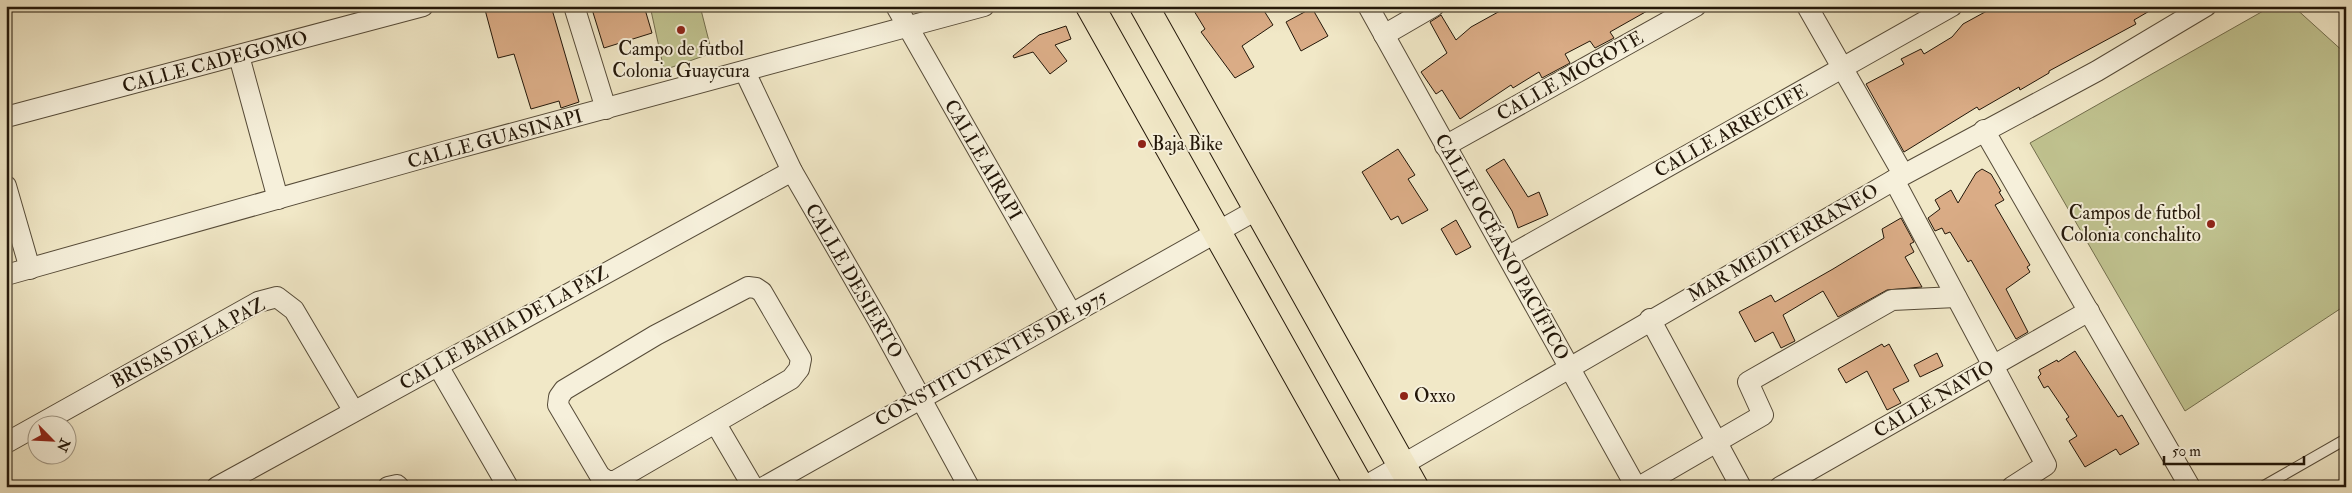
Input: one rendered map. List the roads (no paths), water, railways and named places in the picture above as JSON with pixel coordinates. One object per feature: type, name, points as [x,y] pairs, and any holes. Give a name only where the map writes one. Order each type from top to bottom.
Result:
[{"type":"main road","points":[[1090,6],[1360,487]]},
{"type":"main road","points":[[1144,6],[1408,476]]},
{"type":"street","name":"CALLE CADEGOMO","points":[[6,117],[423,6]]},
{"type":"street","points":[[574,6],[606,109]]},
{"type":"street","name":"CALLE AIRAPI","points":[[896,6],[1071,313]]},
{"type":"street","name":"CALLE GUASINAPI","points":[[6,275],[984,6]]},
{"type":"street","name":"CALLE OCÉANO PACÍFICO","points":[[1368,6],[1445,146],[1509,256],[1568,366],[1638,487]]},
{"type":"street","points":[[1384,35],[1434,6]]},
{"type":"street","name":"CALLE MOGOTE","points":[[1445,146],[1696,6]]},
{"type":"street","points":[[1807,6],[1899,177],[1956,297],[2046,465],[2012,487]]},
{"type":"street","name":"CALLE ARRECIFE","points":[[1509,256],[1952,6]]},
{"type":"street","name":"MAR MEDITERRANEO","points":[[1364,487],[1408,476],[1568,366],[1899,177],[2097,71],[2206,6]]},
{"type":"street","points":[[239,56],[278,199]]},
{"type":"street","name":"CALLE DESIERTO","points":[[745,72],[792,171],[969,487]]},
{"type":"street","points":[[1984,130],[2190,487]]},
{"type":"street","name":"CALLE BAHIA DE LA PAZ","points":[[217,487],[353,410],[438,366],[792,171]]},
{"type":"street","points":[[6,186],[30,268]]},
{"type":"street","name":"CONSTITUYENTES DE 1975","points":[[764,487],[1258,209]]},
{"type":"street","points":[[748,287],[756,288],[762,292],[801,359],[799,369],[792,378],[716,424],[615,481],[607,481],[600,476],[558,406],[559,397],[564,390],[656,335],[748,287]]},
{"type":"street","name":"BRISAS DE LA PAZ","points":[[6,443],[258,302],[277,297],[294,310],[353,410]]},
{"type":"street","points":[[1638,487],[1763,415],[1748,382],[1892,300],[1956,297]]},
{"type":"street","name":"CALLE NAVIO","points":[[1780,487],[2088,311]]},
{"type":"street","points":[[1650,319],[1741,487]]},
{"type":"street","points":[[438,366],[508,487]]},
{"type":"street","points":[[716,424],[753,487]]},
{"type":"street","points":[[388,487],[397,485],[400,487]]},
{"type":"lane","points":[[2262,487],[2346,439]]},
{"type":"place","name":"Campo de futbol Colonia Guaycura","points":[[681,30]]},
{"type":"place","name":"Baja Bike","points":[[1142,144]]},
{"type":"place","name":"Campos de futbol Colonia conchalito","points":[[2211,224]]},
{"type":"place","name":"Oxxo","points":[[1404,396]]}]
